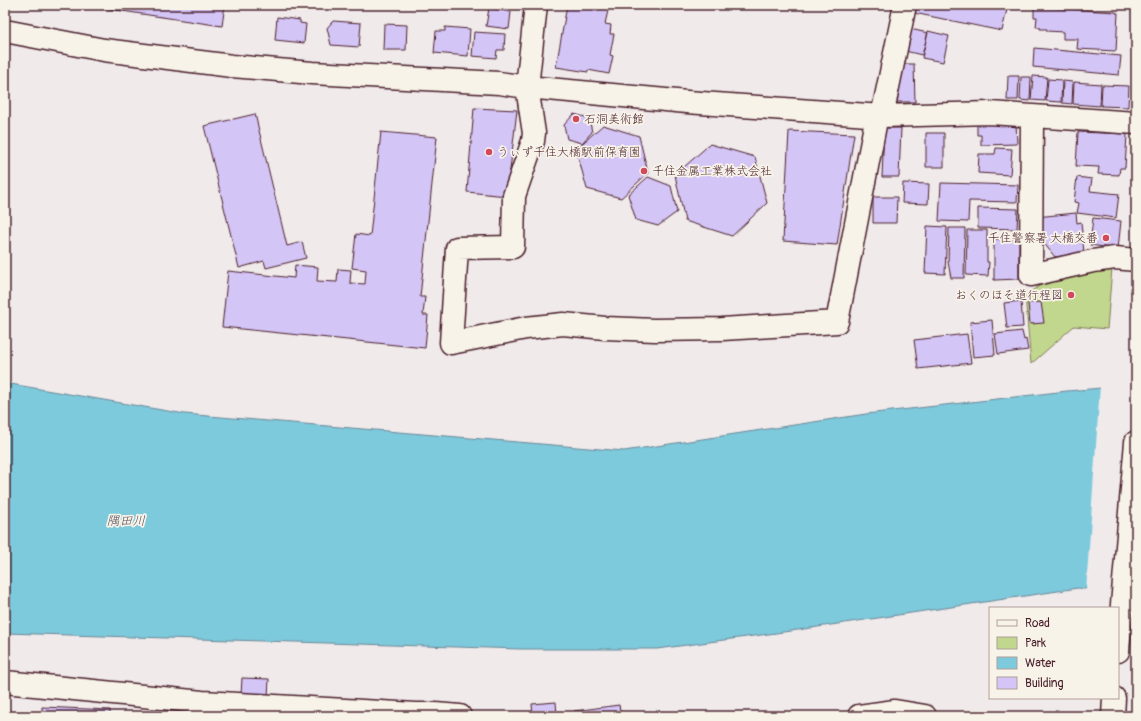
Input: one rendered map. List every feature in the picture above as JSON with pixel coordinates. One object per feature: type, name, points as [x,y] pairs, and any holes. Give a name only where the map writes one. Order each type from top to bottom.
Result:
[{"type":"main road","points":[[536,5],[527,87],[534,133],[533,141],[514,196],[513,247],[457,248],[451,343],[526,328],[563,324],[605,328],[656,330],[722,329],[837,322],[905,5]]},
{"type":"main road","points":[[5,32],[104,50],[232,66],[312,73],[499,83],[687,102],[880,116],[990,113],[1136,123]]},
{"type":"main road","points":[[1032,116],[1031,275],[1093,261],[1115,258],[1136,260]]},
{"type":"main road","points":[[1119,638],[1136,442]]},
{"type":"main road","points":[[5,682],[202,702],[460,716]]},
{"type":"main road","points":[[1113,716],[1114,699]]},
{"type":"main road","points":[[859,716],[895,711],[925,716]]},
{"type":"green space","points":[[1112,268],[1107,329],[1074,326],[1031,364],[1025,295],[1041,285],[1093,269]]},
{"type":"water","name":"隅田川","points":[[5,383],[185,414],[624,451],[866,414],[1067,391],[1136,385],[1136,594],[1078,588],[791,631],[657,649],[520,649],[5,633]]},
{"type":"pier","points":[[1136,383],[1136,596],[1086,591],[1100,386]]},
{"type":"building","points":[[82,5],[225,5],[222,26]]},
{"type":"building","points":[[449,5],[460,5],[459,8],[448,7]]},
{"type":"building","points":[[567,5],[613,5],[609,6],[605,24],[611,25],[610,34],[614,34],[610,55],[613,56],[609,74],[588,70],[588,72],[556,67]]},
{"type":"building","points":[[916,5],[1008,5],[1002,31],[914,13]]},
{"type":"building","points":[[1034,7],[1118,13],[1116,51],[1077,49],[1078,39],[1063,39],[1063,32],[1047,31],[1047,29],[1040,29],[1040,27],[1036,27],[1037,17],[1034,17]]},
{"type":"building","points":[[489,8],[511,12],[509,29],[486,26]]},
{"type":"building","points":[[277,17],[300,20],[300,23],[306,24],[304,43],[275,40]]},
{"type":"building","points":[[333,21],[361,23],[359,47],[331,45],[327,28]]},
{"type":"building","points":[[384,24],[407,25],[406,50],[383,50]]},
{"type":"building","points":[[445,27],[470,29],[468,56],[434,53],[436,31],[445,31]]},
{"type":"building","points":[[910,29],[928,33],[922,55],[905,51]]},
{"type":"building","points":[[928,31],[949,36],[943,62],[922,58]]},
{"type":"building","points":[[474,32],[505,34],[504,50],[497,50],[496,58],[472,56]]},
{"type":"building","points":[[1034,48],[1121,56],[1119,75],[1033,67]]},
{"type":"building","points":[[900,64],[914,64],[915,102],[896,102]]},
{"type":"building","points":[[1008,76],[1019,76],[1018,100],[1007,100]]},
{"type":"building","points":[[1033,76],[1047,77],[1045,101],[1031,100]]},
{"type":"building","points":[[1021,77],[1031,77],[1030,101],[1020,100]]},
{"type":"building","points":[[1048,79],[1062,80],[1061,102],[1046,101]]},
{"type":"building","points":[[1063,81],[1073,82],[1072,104],[1062,103]]},
{"type":"building","points":[[1074,82],[1101,84],[1100,106],[1073,104]]},
{"type":"building","points":[[1102,85],[1129,86],[1128,107],[1101,106]]},
{"type":"building","points":[[474,108],[517,110],[507,196],[467,192]]},
{"type":"building","points":[[255,114],[287,246],[302,242],[306,258],[266,268],[264,261],[239,268],[204,126]]},
{"type":"building","points":[[574,114],[589,118],[592,132],[582,143],[567,139],[564,125]]},
{"type":"building","points":[[977,123],[1016,123],[1017,144],[981,145],[981,135],[977,135]]},
{"type":"building","points":[[603,125],[639,136],[648,173],[621,198],[587,189],[576,149]]},
{"type":"building","points":[[884,128],[901,128],[899,177],[882,177]]},
{"type":"building","points":[[789,131],[854,134],[837,245],[783,241]]},
{"type":"building","points":[[381,132],[437,137],[420,297],[425,297],[423,315],[428,315],[425,348],[222,327],[228,271],[294,278],[295,265],[318,267],[317,281],[337,282],[338,269],[351,270],[350,283],[365,284],[366,270],[352,268],[356,234],[370,236]]},
{"type":"building","points":[[1078,132],[1127,134],[1125,168],[1120,168],[1119,175],[1098,174],[1099,167],[1076,166]]},
{"type":"building","points":[[926,133],[944,133],[944,167],[926,167]]},
{"type":"building","points":[[710,144],[755,157],[767,203],[732,236],[685,221],[675,175]]},
{"type":"building","points":[[996,148],[1012,149],[1010,175],[978,173],[979,154],[995,154]]},
{"type":"building","points":[[648,177],[671,186],[677,212],[658,226],[636,220],[628,195]]},
{"type":"building","points":[[1077,177],[1092,179],[1090,191],[1119,194],[1116,218],[1077,213],[1079,203],[1074,202]]},
{"type":"building","points":[[903,183],[929,184],[928,204],[902,203]]},
{"type":"building","points":[[941,183],[1018,185],[1017,202],[969,201],[968,222],[939,221]]},
{"type":"building","points":[[873,197],[897,197],[896,223],[873,223]]},
{"type":"building","points":[[978,208],[1018,209],[1017,229],[978,228]]},
{"type":"building","points":[[1076,213],[1077,223],[1081,222],[1084,253],[1055,257],[1038,236],[1036,217]]},
{"type":"building","points":[[1093,218],[1121,221],[1118,249],[1090,245]]},
{"type":"building","points":[[927,226],[947,227],[945,274],[925,273]]},
{"type":"building","points":[[949,228],[965,228],[964,278],[951,278],[948,262]]},
{"type":"building","points":[[967,230],[987,230],[987,262],[989,262],[988,276],[966,275]]},
{"type":"building","points":[[994,239],[1019,239],[1019,279],[994,280]]},
{"type":"building","points":[[1021,301],[1023,327],[1007,328],[1004,303]]},
{"type":"building","points":[[1041,302],[1044,323],[1030,324],[1028,303]]},
{"type":"building","points":[[992,320],[995,355],[973,357],[970,322]]},
{"type":"building","points":[[1022,331],[1024,340],[1026,339],[1028,350],[998,354],[995,334]]},
{"type":"building","points":[[967,334],[971,363],[918,369],[914,340]]},
{"type":"building","points":[[242,678],[269,679],[268,697],[241,695]]},
{"type":"building","points":[[556,702],[557,716],[533,716],[532,704]]},
{"type":"building","points":[[619,705],[621,716],[575,716],[574,711]]},
{"type":"building","points":[[42,707],[110,710],[110,716],[42,716]]},
{"type":"place","name":"石洞美術館","points":[[576,119]]},
{"type":"place","name":"うぃず千住大橋駅前保育園","points":[[489,152]]},
{"type":"place","name":"千住金属工業株式会社","points":[[644,171]]},
{"type":"place","name":"千住警察署 大橋交番","points":[[1106,238]]},
{"type":"place","name":"おくのほそ道行程図","points":[[1071,295]]}]
